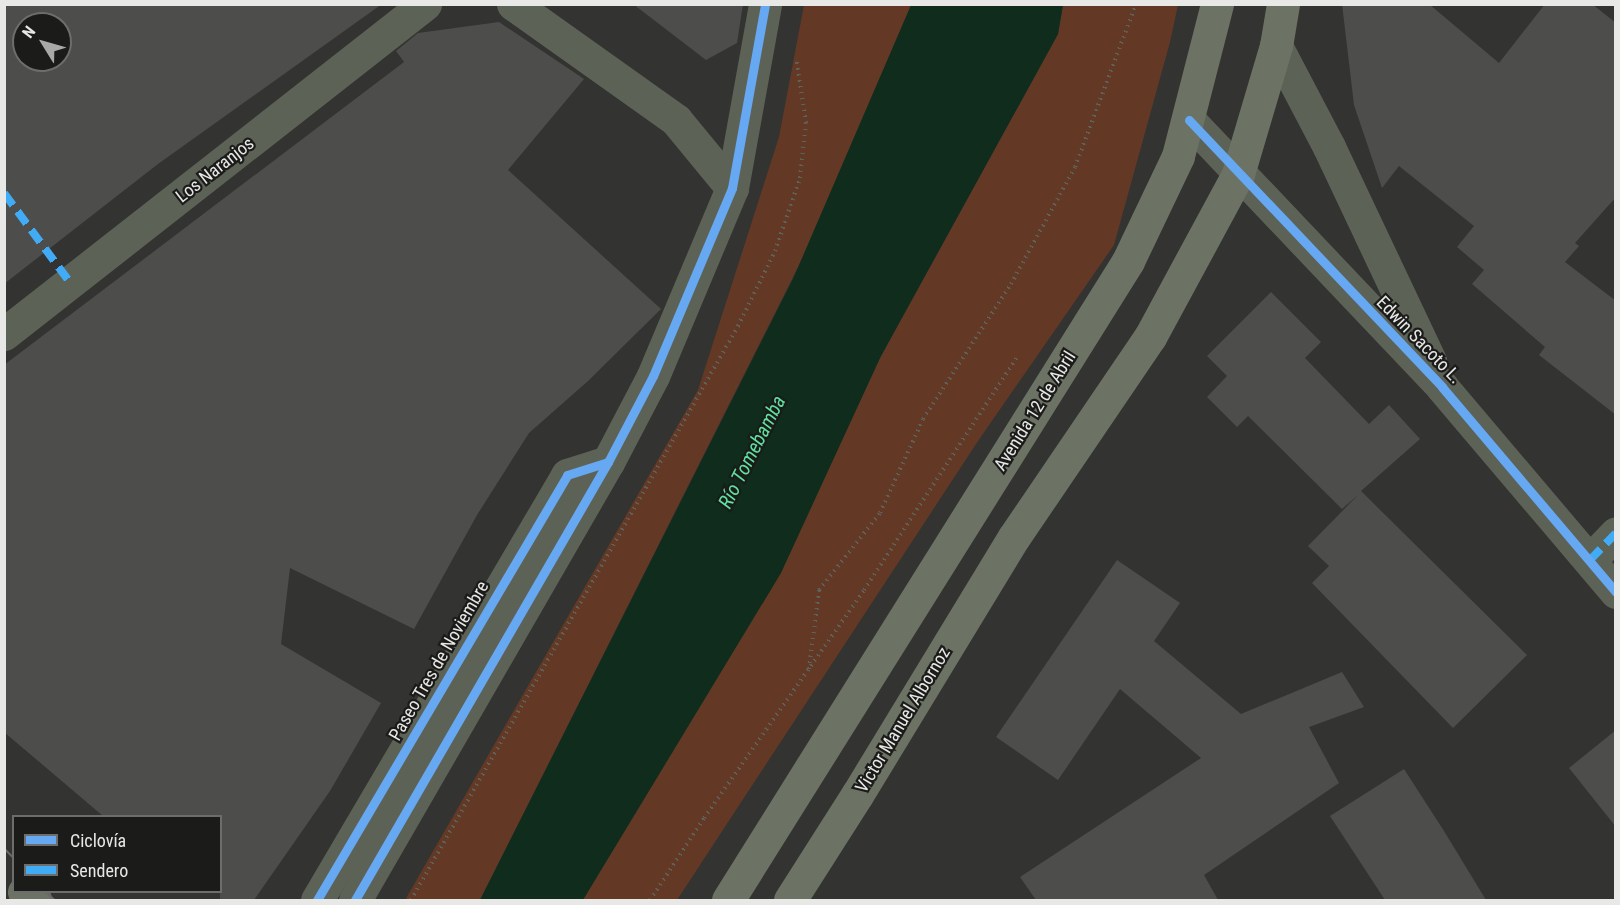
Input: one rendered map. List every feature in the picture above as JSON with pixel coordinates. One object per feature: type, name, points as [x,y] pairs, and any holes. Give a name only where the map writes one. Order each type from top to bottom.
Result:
[{"type":"main road","name":"Avenida 12 de Abril","points":[[797,792],[1128,261],[1178,156],[1217,4]]},
{"type":"main road","points":[[816,900],[934,711],[1014,537],[1150,337],[1238,174],[1276,46],[1283,4]]},
{"type":"main road","name":"Victor Manuel Albornoz","points":[[790,900],[857,795],[1014,537]]},
{"type":"main road","points":[[713,900],[797,792]]},
{"type":"main road","points":[[728,900],[797,792]]},
{"type":"street","name":"Los Naranjos","points":[[4,334],[425,4]]},
{"type":"street","points":[[513,4],[676,120],[732,188]]},
{"type":"street","points":[[355,900],[608,462],[653,376],[732,188],[765,4]]},
{"type":"street","name":"Edwin Sacoto L.","points":[[1276,46],[1329,147],[1442,387]]},
{"type":"street","name":"Edwin Sacoto L.","points":[[1189,120],[1442,387],[1616,591]]},
{"type":"street","name":"Paseo Tres de Noviembre","points":[[316,900],[567,475],[608,462]]},
{"type":"street","points":[[1590,560],[1616,533]]},
{"type":"path","points":[[809,670],[819,590],[880,513],[923,419],[1011,284],[1033,245],[1075,167],[1136,4]]},
{"type":"path","points":[[797,60],[806,123]]},
{"type":"path","points":[[650,900],[704,818],[809,670],[1021,352]]},
{"type":"shaded area","points":[[804,5],[918,5],[900,64],[480,900],[405,900],[698,390],[779,137]]},
{"type":"shaded area","points":[[1063,5],[1178,5],[1170,42],[1114,245],[978,441],[677,900],[582,900],[1058,34]]},
{"type":"water","name":"Río Tomebamba","points":[[911,5],[1063,5],[1058,34],[881,356],[781,573],[583,900],[480,900],[793,279]]},
{"type":"building","points":[[4,4],[382,4],[158,164],[4,284]]},
{"type":"building","points":[[633,4],[743,4],[737,43],[706,60]]},
{"type":"building","points":[[1342,4],[1429,4],[1499,63],[1545,4],[1592,4],[1616,23],[1616,197],[1575,243],[1579,246],[1565,262],[1616,301],[1616,415],[1539,355],[1545,347],[1472,284],[1484,270],[1457,247],[1474,226],[1399,166],[1382,188],[1354,105]]},
{"type":"building","points":[[499,22],[584,79],[508,170],[661,309],[588,381],[529,433],[477,515],[414,629],[290,568],[281,644],[381,703],[330,791],[254,900],[220,900],[220,893],[222,893],[222,815],[102,815],[4,732],[4,365],[404,62],[396,51],[418,33]]},
{"type":"building","points":[[1271,292],[1321,342],[1305,358],[1369,424],[1389,405],[1420,439],[1361,491],[1527,655],[1453,728],[1312,583],[1329,566],[1308,546],[1358,495],[1342,509],[1248,416],[1237,427],[1207,397],[1227,376],[1207,356]]},
{"type":"building","points":[[1117,560],[1180,603],[1154,641],[1241,714],[1342,672],[1364,707],[1309,727],[1339,783],[1204,875],[1218,900],[1036,900],[1020,877],[1201,758],[1120,689],[1058,780],[996,737]]},
{"type":"building","points":[[1616,730],[1616,827],[1569,768]]},
{"type":"building","points":[[1404,769],[1486,900],[1385,900],[1330,816]]},
{"type":"tram line","points":[[4,848],[12,856]]},
{"type":"tram line","points":[[47,893],[55,900]]},
{"type":"marked path","points":[[4,193],[71,284]]},
{"type":"marked path","points":[[1590,560],[1616,533]]},
{"type":"cycle path","points":[[355,900],[608,462],[653,376],[732,188],[765,4]]},
{"type":"cycle path","points":[[1189,120],[1442,387],[1616,592]]},
{"type":"cycle path","points":[[317,900],[567,475],[608,462]]}]
